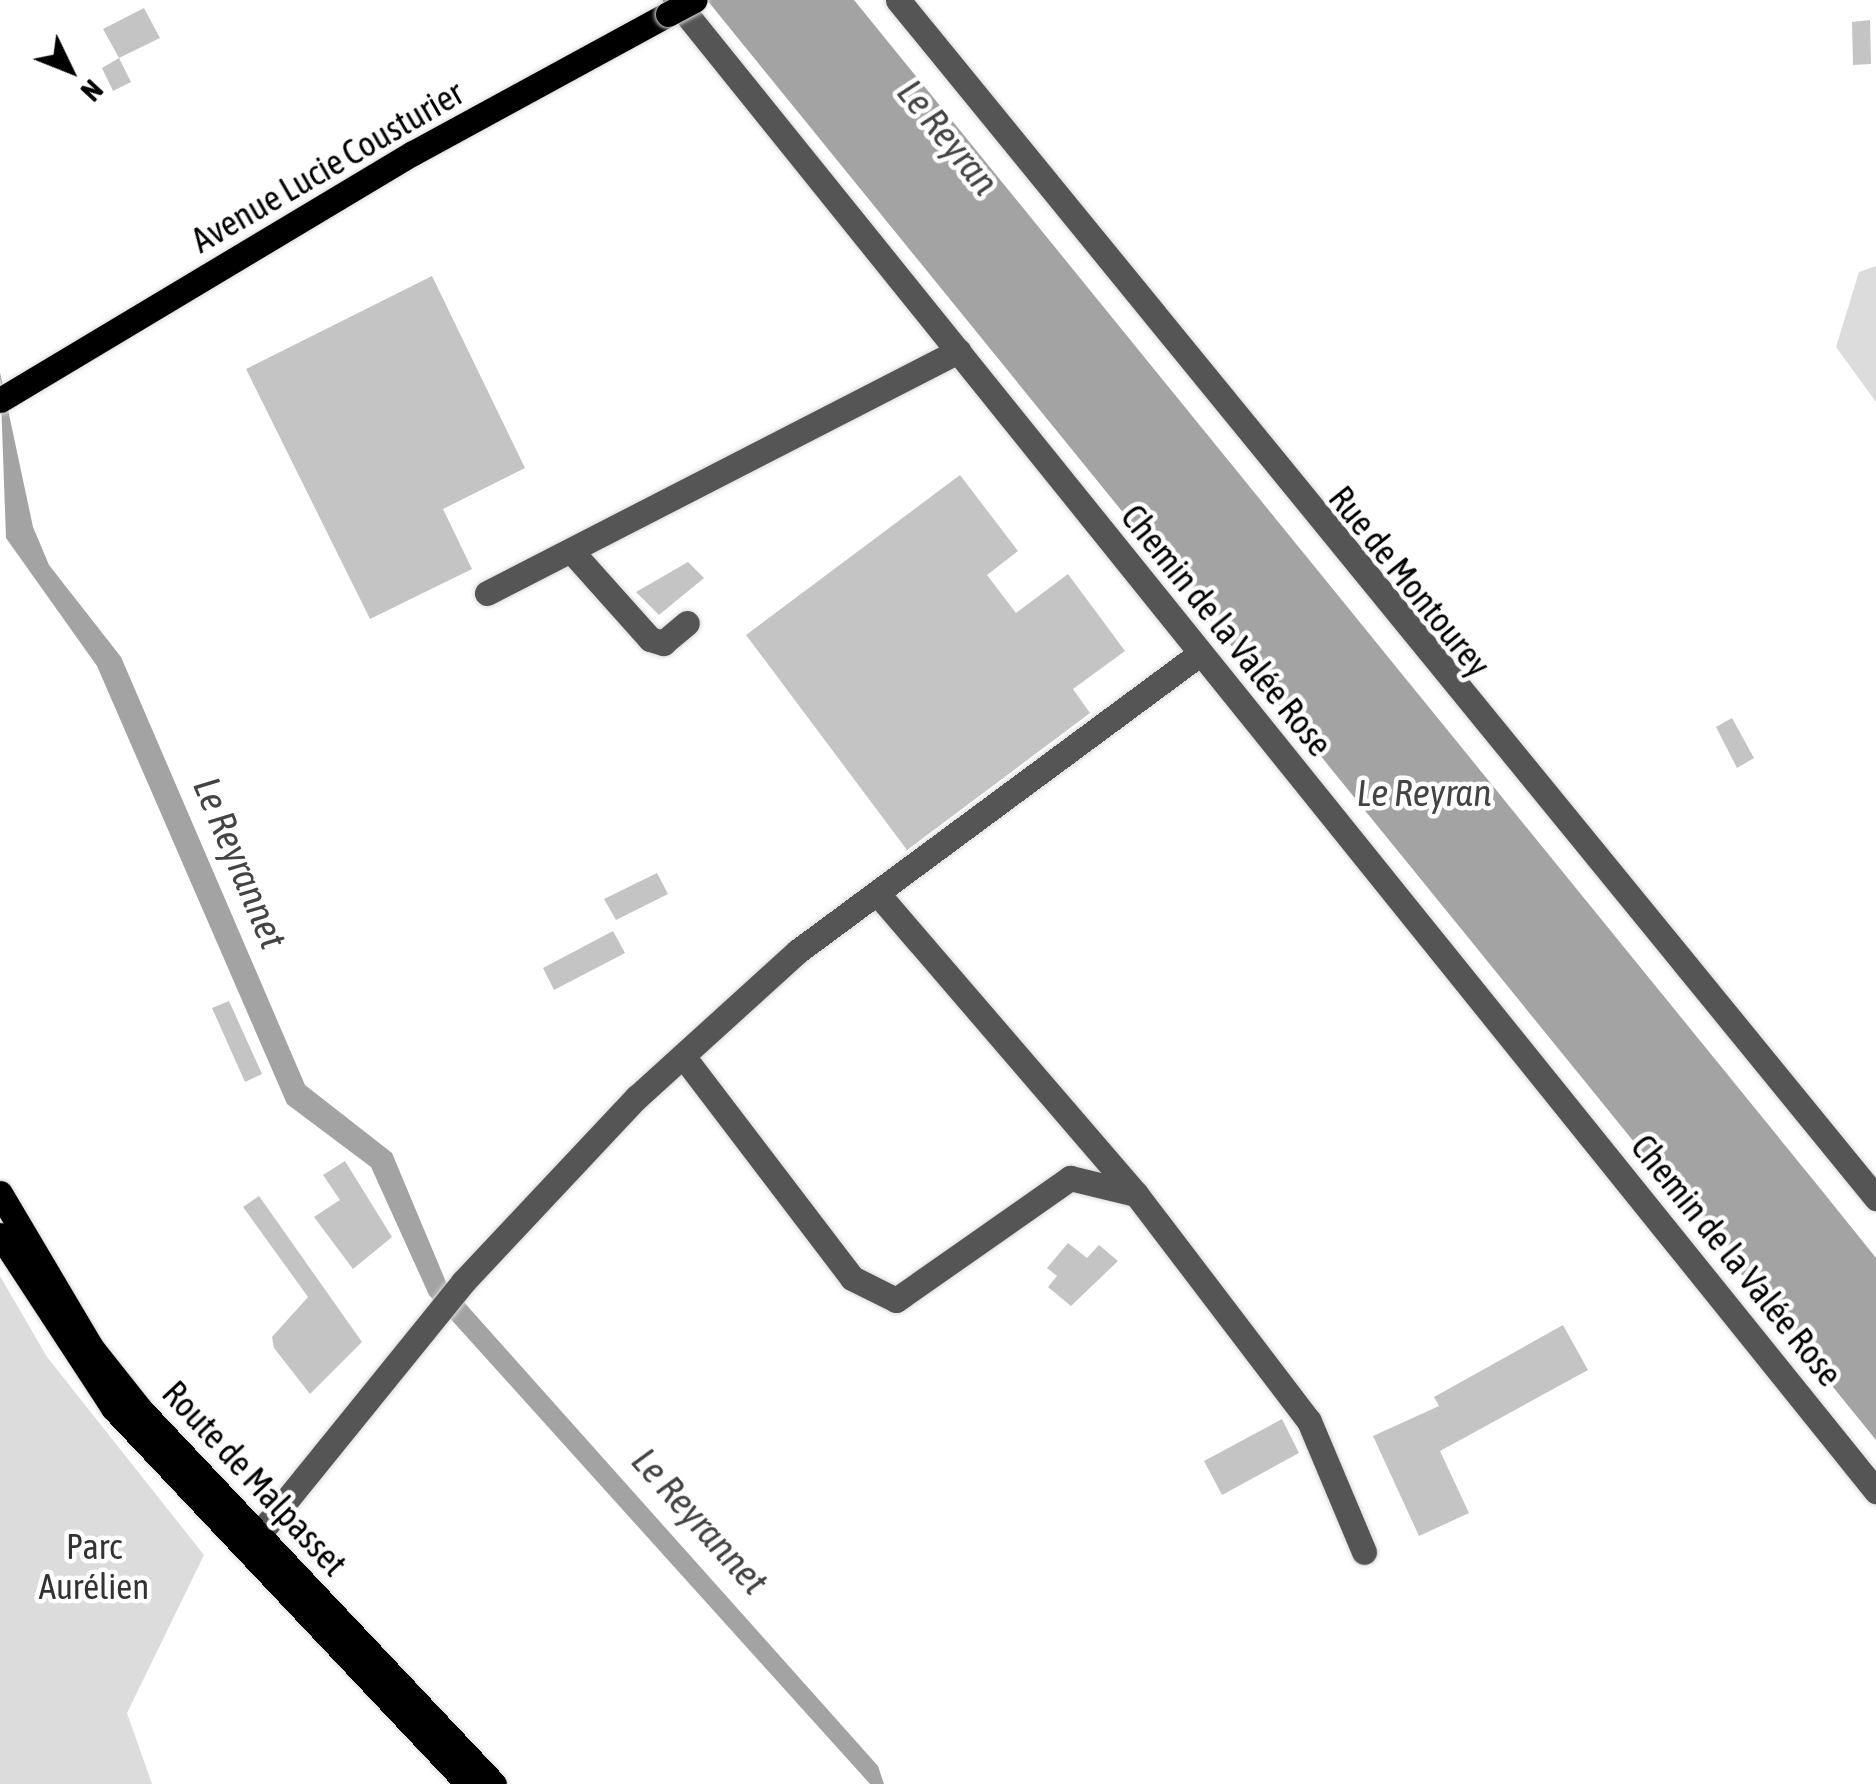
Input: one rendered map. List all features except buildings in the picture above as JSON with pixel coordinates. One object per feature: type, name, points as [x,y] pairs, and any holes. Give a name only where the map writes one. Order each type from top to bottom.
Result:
[{"type":"main road","name":"Avenue Lucie Cousturier","points":[[11,393],[672,7],[694,0]]},
{"type":"main road","name":"Route de Malpasset","points":[[0,1192],[91,1347],[229,1518],[468,1784]]},
{"type":"main road","name":"Route de Malpasset","points":[[0,1235],[112,1408],[229,1518]]},
{"type":"main road","name":"Route de Malpasset","points":[[252,1543],[494,1784]]},
{"type":"street","name":"Rue de Montourey","points":[[898,0],[1548,808],[1876,1198]]},
{"type":"street","name":"Chemin de la Valée Rose","points":[[672,7],[958,351],[1876,1490]]},
{"type":"street","points":[[487,592],[574,554],[958,351]]},
{"type":"street","points":[[574,554],[650,639],[663,643],[687,623]]},
{"type":"street","points":[[252,1543],[464,1282],[682,1056],[878,894],[1200,654]]},
{"type":"street","points":[[878,894],[1136,1194],[1308,1421],[1364,1552]]},
{"type":"street","points":[[682,1056],[852,1278],[896,1300],[1070,1178],[1136,1194]]},
{"type":"green space","points":[[1876,266],[1876,402],[1836,347],[1859,272]]},
{"type":"green space","name":"Parc Aurélien","points":[[0,1276],[47,1357],[204,1555],[127,1713],[152,1784],[0,1784]]},
{"type":"water","name":"Le Reyran","points":[[707,0],[854,0],[1823,1192],[1876,1258],[1876,1440]]},
{"type":"water","name":"Le Reyrannet","points":[[0,372],[33,527],[49,565],[121,657],[305,1085],[392,1153],[446,1282],[878,1766],[884,1784],[870,1784],[429,1295],[371,1167],[287,1104],[97,666],[6,538]]}]
